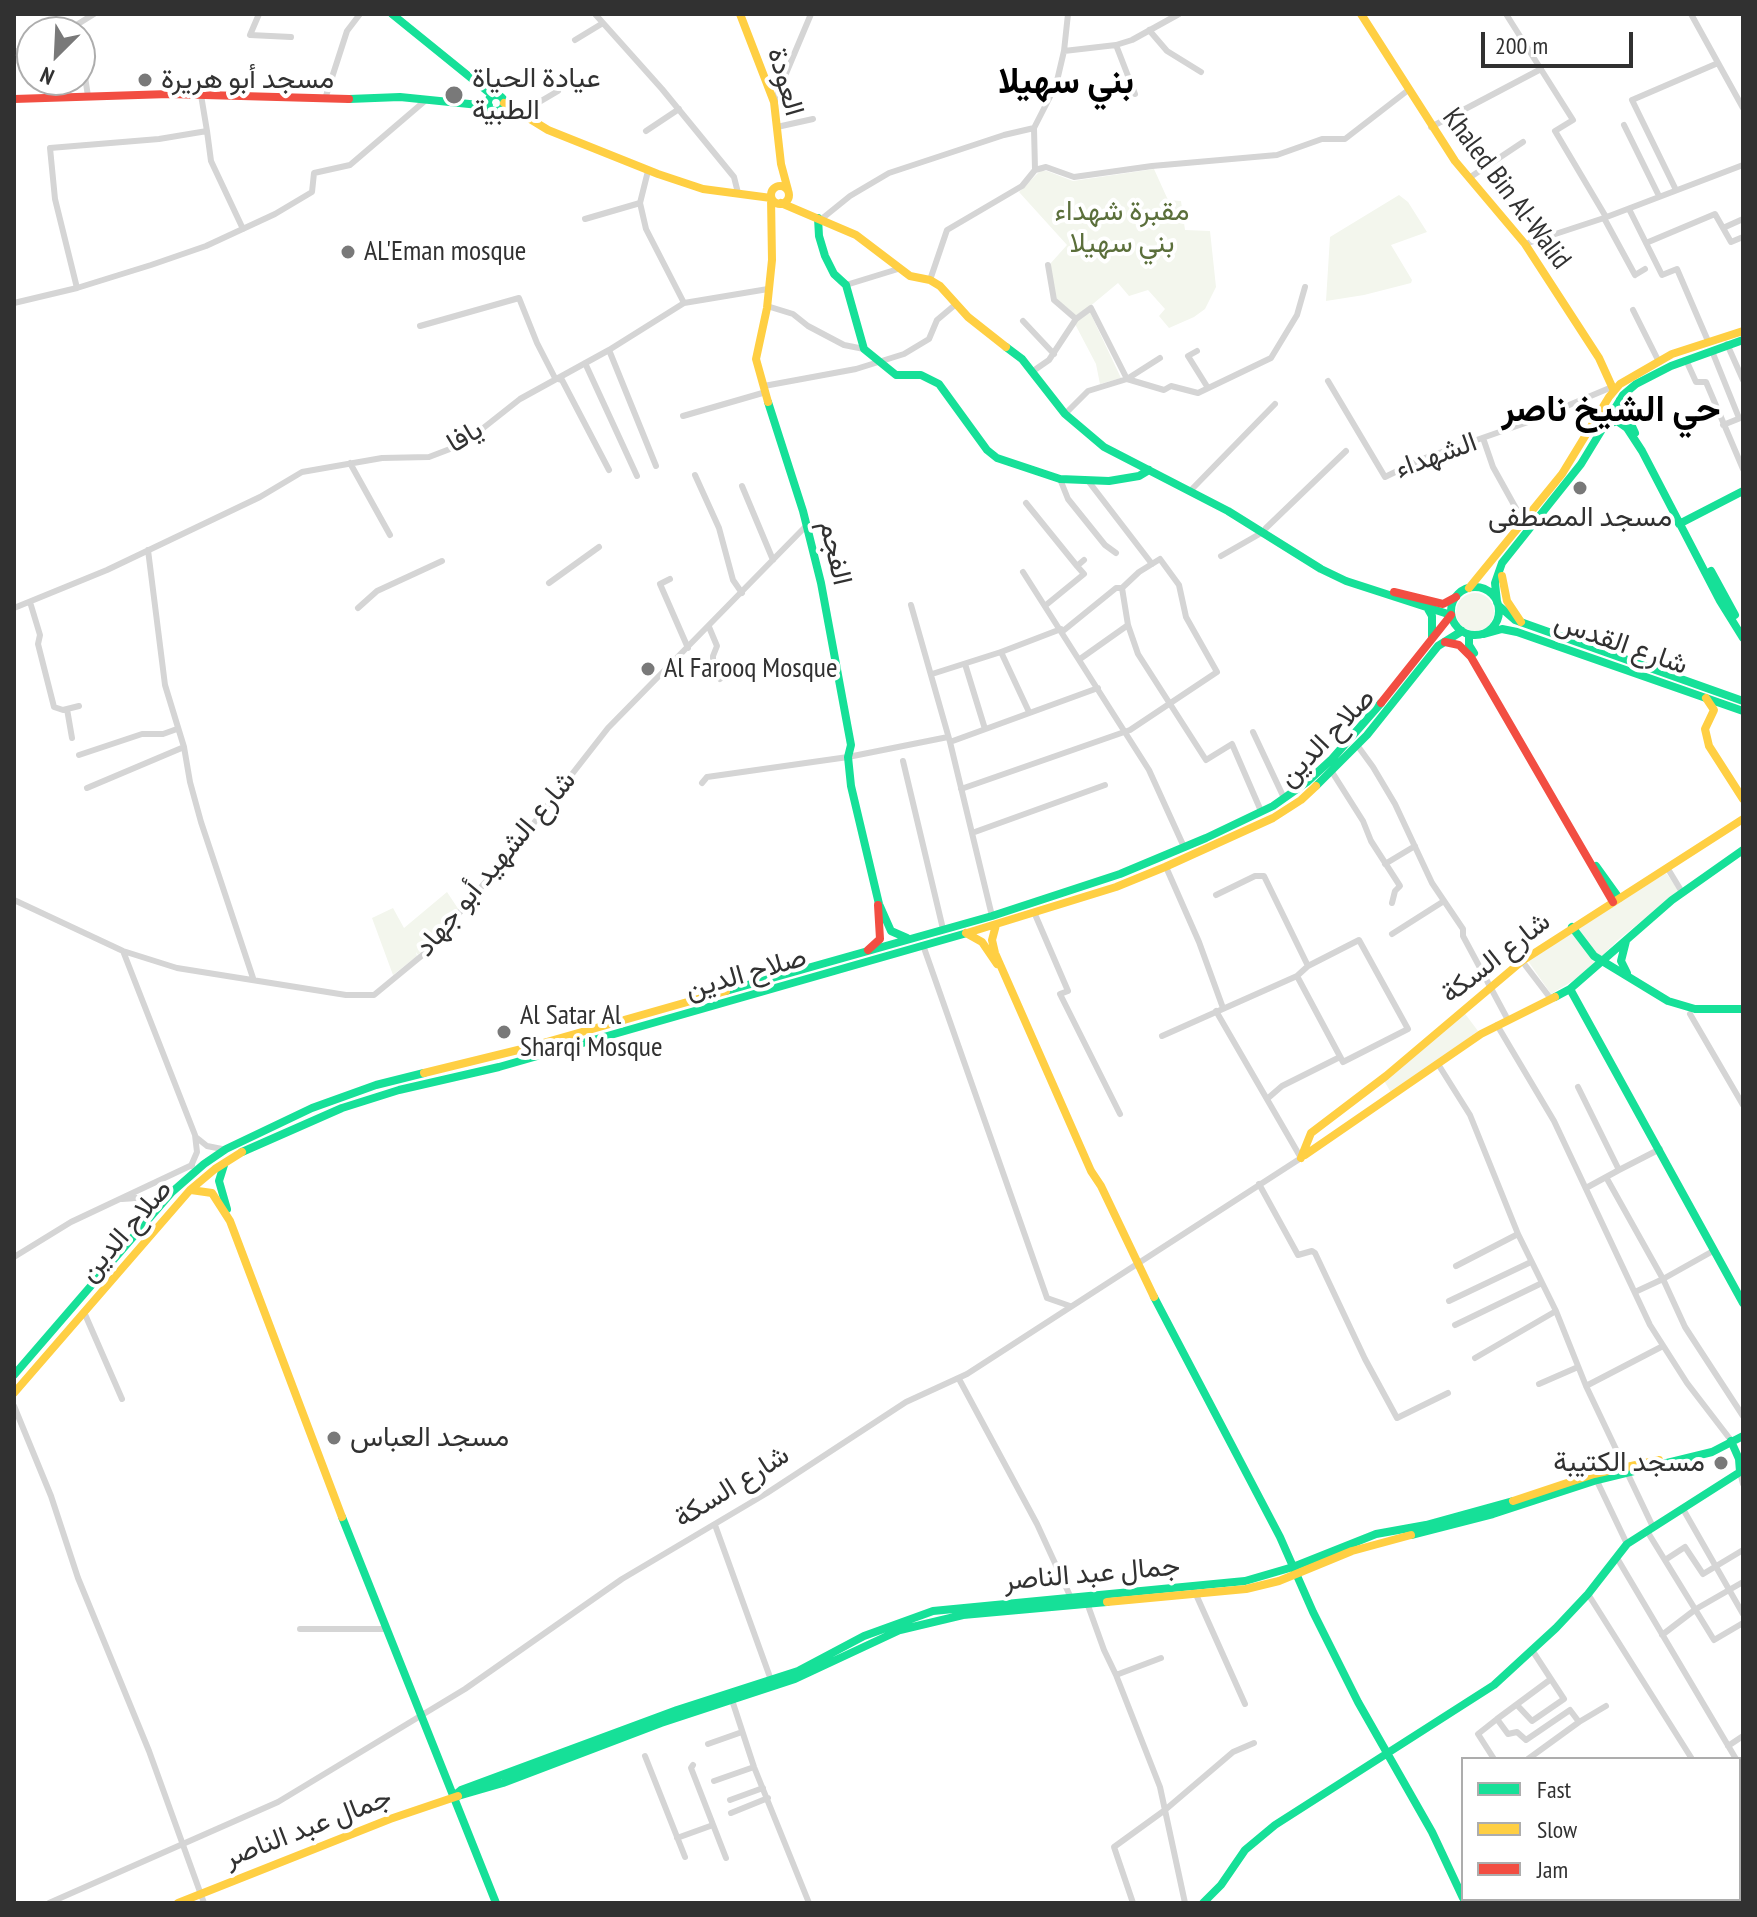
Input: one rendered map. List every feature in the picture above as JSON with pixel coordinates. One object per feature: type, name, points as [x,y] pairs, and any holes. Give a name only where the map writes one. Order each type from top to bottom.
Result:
[{"type":"main road","points":[[392,14],[492,95],[501,96],[502,106]]},
{"type":"main road","name":"العودة","points":[[740,14],[774,102],[781,164],[788,191]]},
{"type":"main road","name":"Khaled Bin Al-Walid","points":[[1361,14],[1431,127],[1525,244],[1599,358],[1613,389]]},
{"type":"main road","points":[[492,95],[488,100],[489,106],[494,111],[502,106]]},
{"type":"main road","points":[[14,99],[88,96]]},
{"type":"main road","points":[[96,96],[400,97],[489,106]]},
{"type":"main road","points":[[502,106],[652,173]]},
{"type":"main road","points":[[502,106],[576,146],[703,189],[756,194],[772,192],[780,186],[788,191],[802,211]]},
{"type":"main road","name":"العودة","points":[[772,192],[781,164]]},
{"type":"main road","name":"الفجم","points":[[773,215],[775,207],[788,202],[788,191]]},
{"type":"main road","points":[[772,192],[781,203],[860,233],[907,271],[943,283],[970,313],[1013,345],[1068,411],[1098,437],[1133,459],[1193,488],[1342,575],[1434,603],[1443,604],[1469,588],[1569,465],[1613,389],[1658,360],[1710,345],[1743,331]]},
{"type":"main road","name":"الفجم","points":[[772,192],[772,260],[767,306],[756,359],[821,583],[851,745],[848,757],[860,830],[879,904]]},
{"type":"main road","points":[[819,217],[856,235],[898,269],[918,280],[930,278],[968,317],[1022,359],[1058,406],[1084,433],[1126,460],[1265,530],[1321,569],[1346,581],[1451,615]]},
{"type":"main road","points":[[819,217],[819,236],[828,263],[846,285],[864,349],[896,375],[915,374],[939,384],[987,450],[997,458],[1060,479],[1089,482],[1133,478],[1149,470]]},
{"type":"main road","points":[[1456,597],[1451,615],[1455,624],[1466,633],[1484,634],[1496,623],[1498,604],[1495,583],[1501,566],[1581,464],[1620,400],[1636,384],[1710,345],[1743,340]]},
{"type":"main road","points":[[1620,400],[1743,638]]},
{"type":"main road","points":[[1605,425],[1617,421],[1627,428],[1743,630]]},
{"type":"main road","points":[[1682,525],[1743,494]]},
{"type":"main road","points":[[1531,511],[1539,517]]},
{"type":"main road","points":[[1501,566],[1507,601],[1521,622]]},
{"type":"main road","points":[[1469,588],[1485,589],[1498,604]]},
{"type":"main road","name":"شارع القدس","points":[[1498,604],[1507,615],[1521,622],[1743,701]]},
{"type":"main road","points":[[1428,608],[1432,616],[1432,637]]},
{"type":"main road","name":"صلاح الدين","points":[[14,1375],[151,1216],[183,1182],[226,1149],[271,1126],[376,1085],[692,1007],[966,933],[1184,847],[1273,806],[1307,782],[1332,759],[1397,684],[1451,615]]},
{"type":"main road","name":"شارع القدس","points":[[1484,634],[1502,629],[1517,632],[1743,711]]},
{"type":"main road","points":[[1466,633],[1469,645],[1535,763],[1616,900]]},
{"type":"main road","name":"صلاح الدين","points":[[14,1393],[190,1190],[225,1163],[277,1136],[376,1097],[499,1067],[912,938],[1034,912],[1116,887],[1165,867],[1273,818],[1301,800],[1357,745],[1428,658],[1444,642],[1466,633]]},
{"type":"main road","points":[[1444,642],[1459,645],[1471,657],[1616,900]]},
{"type":"main road","points":[[1705,697],[1714,710],[1705,727],[1707,739],[1743,799]]},
{"type":"main road","name":"شارع السكة","points":[[1301,1158],[1311,1133],[1386,1076],[1522,961],[1743,819]]},
{"type":"main road","name":"شارع السكة","points":[[1301,1158],[1497,1025],[1570,989],[1682,892],[1743,850]]},
{"type":"main road","points":[[1114,876],[1118,882],[1116,887]]},
{"type":"main road","points":[[1080,887],[1080,894],[1084,897]]},
{"type":"main road","points":[[879,904],[891,931],[898,936],[912,938]]},
{"type":"main road","points":[[865,952],[880,939],[879,904]]},
{"type":"main road","points":[[994,921],[992,940],[1001,967],[1091,1171],[1280,1537],[1386,1754],[1432,1832],[1461,1894]]},
{"type":"main road","points":[[1572,927],[1592,954],[1653,993],[1684,1007],[1743,1011]]},
{"type":"main road","points":[[966,933],[982,942],[990,957],[1001,967]]},
{"type":"main road","points":[[1627,938],[1621,961],[1630,977]]},
{"type":"main road","points":[[1591,971],[1599,968],[1609,970],[1658,1002],[1690,1014],[1743,1011]]},
{"type":"main road","points":[[1570,989],[1743,1303]]},
{"type":"main road","points":[[376,1085],[371,1092],[376,1097]]},
{"type":"main road","points":[[342,1097],[345,1101],[342,1108]]},
{"type":"main road","points":[[225,1163],[219,1181],[230,1221],[385,1629],[455,1795],[496,1903]]},
{"type":"main road","points":[[190,1190],[212,1193],[230,1221]]},
{"type":"main road","name":"جمال عبد الناصر","points":[[178,1903],[202,1898],[331,1840],[677,1710],[795,1679],[878,1639],[925,1622],[1086,1600],[1195,1591],[1295,1571],[1376,1534],[1426,1525],[1702,1450],[1731,1442],[1743,1433]]},
{"type":"main road","points":[[1203,1903],[1221,1885],[1245,1850],[1275,1825],[1474,1699],[1532,1650],[1588,1594],[1627,1544],[1740,1472],[1739,1459],[1731,1442]]},
{"type":"main road","name":"جمال عبد الناصر","points":[[730,1696],[798,1671],[864,1636],[909,1618],[941,1610],[1071,1598],[1086,1600]]},
{"type":"street","points":[[259,14],[250,35],[291,37]]},
{"type":"street","points":[[325,99],[347,31],[360,14]]},
{"type":"street","points":[[595,14],[734,177],[738,193]]},
{"type":"street","points":[[774,102],[811,14]]},
{"type":"street","points":[[1035,170],[1034,128],[1056,85],[1068,14]]},
{"type":"street","points":[[1064,51],[1116,45],[1179,14]]},
{"type":"street","points":[[1506,14],[1573,120],[1555,131],[1635,275],[1645,269]]},
{"type":"street","points":[[1691,14],[1743,108]]},
{"type":"street","points":[[575,40],[603,23]]},
{"type":"street","points":[[1149,30],[1167,51],[1201,72]]},
{"type":"street","points":[[1116,45],[1135,94]]},
{"type":"street","points":[[1676,190],[1632,100],[1718,63]]},
{"type":"street","points":[[1431,127],[1541,69]]},
{"type":"street","points":[[519,114],[558,91]]},
{"type":"street","points":[[930,278],[947,230],[1022,186],[1035,170],[1046,167],[1074,177],[1152,166],[1277,155],[1322,139],[1345,139],[1407,91]]},
{"type":"street","points":[[201,95],[211,161],[243,229]]},
{"type":"street","points":[[14,303],[77,288],[206,246],[275,214],[312,192],[314,173],[350,165],[426,100]]},
{"type":"street","points":[[646,131],[679,109]]},
{"type":"street","points":[[777,127],[813,119]]},
{"type":"street","points":[[1624,125],[1659,196]]},
{"type":"street","points":[[819,217],[889,173],[1034,128]]},
{"type":"street","points":[[77,288],[55,199],[50,148],[159,139],[207,131]]},
{"type":"street","points":[[1469,178],[1523,142]]},
{"type":"street","points":[[1525,244],[1605,218],[1743,165]]},
{"type":"street","points":[[652,173],[640,203],[646,229],[684,303]]},
{"type":"street","points":[[585,219],[640,203]]},
{"type":"street","points":[[1629,209],[1662,275],[1677,269],[1741,418],[1723,425]]},
{"type":"street","points":[[1646,243],[1715,214],[1731,242],[1743,237]]},
{"type":"street","points":[[1723,228],[1743,219]]},
{"type":"street","points":[[1048,265],[1054,300],[1076,319]]},
{"type":"street","points":[[846,285],[898,269]]},
{"type":"street","points":[[1036,369],[1054,354],[1076,319],[1091,308],[1127,379],[1164,390],[1171,386],[1198,393],[1271,358],[1297,315],[1305,287]]},
{"type":"street","name":"يافا","points":[[14,608],[148,550],[260,497],[302,472],[382,458],[429,457],[463,444],[520,399],[609,350],[684,303],[768,289]]},
{"type":"street","points":[[420,326],[519,298],[555,378],[562,380],[609,470]]},
{"type":"street","points":[[683,416],[765,389],[904,354],[929,339],[937,320],[956,304]]},
{"type":"street","points":[[767,306],[793,314],[808,326],[844,345],[864,349]]},
{"type":"street","points":[[1633,310],[1658,360]]},
{"type":"street","points":[[1023,321],[1054,354]]},
{"type":"street","points":[[1727,344],[1743,380]]},
{"type":"street","points":[[609,350],[656,466]]},
{"type":"street","points":[[1197,351],[1188,356],[1208,388]]},
{"type":"street","points":[[1068,411],[1088,391],[1127,379],[1160,358]]},
{"type":"street","points":[[1686,360],[1696,382],[1706,382],[1743,469]]},
{"type":"street","points":[[585,363],[637,476]]},
{"type":"street","name":"الشهداء","points":[[1328,381],[1385,477],[1422,459],[1613,389]]},
{"type":"street","points":[[1193,488],[1275,404]]},
{"type":"street","points":[[1483,438],[1493,467],[1523,521]]},
{"type":"street","points":[[1221,556],[1265,530],[1346,451]]},
{"type":"street","points":[[350,463],[390,535]]},
{"type":"street","points":[[695,475],[719,528],[733,580],[742,593]]},
{"type":"street","points":[[1060,479],[1068,499],[1099,538],[1116,553]]},
{"type":"street","points":[[1089,482],[1152,564]]},
{"type":"street","points":[[742,486],[773,560]]},
{"type":"street","points":[[1026,503],[1084,574],[1046,605]]},
{"type":"street","name":"شارع الشهيد أبو جهاد","points":[[14,900],[123,951],[177,968],[346,995],[374,995],[425,953],[512,851],[608,728],[806,526]]},
{"type":"street","points":[[549,583],[599,547]]},
{"type":"street","points":[[148,550],[165,685],[184,747],[201,822],[253,978]]},
{"type":"street","points":[[932,674],[1062,630],[1160,559],[1179,585],[1186,617],[1217,672],[1125,732],[961,789]]},
{"type":"street","points":[[1077,566],[1084,560]]},
{"type":"street","points":[[358,608],[377,591],[442,561]]},
{"type":"street","points":[[1023,572],[1149,770],[1184,847]]},
{"type":"street","points":[[670,579],[660,584],[688,648]]},
{"type":"street","points":[[1122,588],[1128,625],[1138,654],[1206,760],[1232,744],[1261,811]]},
{"type":"street","points":[[30,602],[54,707],[58,710],[79,706]]},
{"type":"street","points":[[911,605],[932,674],[994,921]]},
{"type":"street","points":[[1080,659],[1128,625]]},
{"type":"street","points":[[709,627],[717,646],[713,667],[720,679]]},
{"type":"street","points":[[1001,652],[1029,712]]},
{"type":"street","points":[[965,664],[985,729]]},
{"type":"street","points":[[702,783],[707,777],[949,739],[1098,688]]},
{"type":"street","points":[[67,709],[72,738]]},
{"type":"street","points":[[79,755],[142,734],[163,734],[177,729]]},
{"type":"street","points":[[1253,732],[1284,798]]},
{"type":"street","points":[[1357,745],[1388,792],[1432,883],[1463,929],[1463,936],[1508,1020]]},
{"type":"street","points":[[87,788],[184,747]]},
{"type":"street","points":[[903,761],[943,930]]},
{"type":"street","points":[[1332,772],[1400,886],[1392,903]]},
{"type":"street","points":[[972,833],[1105,785]]},
{"type":"street","points":[[1385,864],[1415,846]]},
{"type":"street","points":[[1165,867],[1199,942],[1220,1010],[1301,1158]]},
{"type":"street","points":[[1668,869],[1682,892]]},
{"type":"street","points":[[1216,895],[1255,876],[1264,876],[1308,966]]},
{"type":"street","points":[[1392,934],[1444,901]]},
{"type":"street","points":[[1034,912],[1068,991],[1060,994],[1120,1114]]},
{"type":"street","points":[[1162,1036],[1297,976],[1308,966],[1359,940],[1408,1029],[1343,1062],[1297,976]]},
{"type":"street","points":[[923,945],[1047,1298],[1070,1306]]},
{"type":"street","points":[[123,951],[195,1135],[197,1152],[191,1166]]},
{"type":"street","points":[[1522,961],[1552,1000]]},
{"type":"street","points":[[1690,1014],[1743,1105]]},
{"type":"street","points":[[1497,1025],[1554,1121],[1663,1346],[1731,1442]]},
{"type":"street","points":[[1267,1099],[1282,1086],[1340,1057]]},
{"type":"street","points":[[1438,1064],[1470,1115],[1518,1234],[1556,1311],[1586,1386],[1665,1560],[1714,1640],[1743,1623]]},
{"type":"street","points":[[1578,1087],[1619,1170]]},
{"type":"street","points":[[195,1135],[207,1146],[226,1149]]},
{"type":"street","points":[[1586,1188],[1660,1149]]},
{"type":"street","points":[[14,1257],[71,1222],[212,1158]]},
{"type":"street","name":"شارع السكة","points":[[49,1903],[278,1802],[465,1689],[622,1579],[715,1525],[906,1402],[959,1379],[1301,1158]]},
{"type":"street","points":[[1606,1177],[1663,1279],[1685,1327],[1743,1416]]},
{"type":"street","points":[[1259,1184],[1298,1255],[1315,1253],[1397,1418],[1448,1393]]},
{"type":"street","points":[[114,1201],[142,1200],[150,1207],[151,1216]]},
{"type":"street","points":[[1456,1266],[1518,1234]]},
{"type":"street","points":[[1635,1292],[1713,1251]]},
{"type":"street","points":[[1449,1301],[1531,1262]]},
{"type":"street","points":[[1455,1325],[1542,1283]]},
{"type":"street","points":[[1475,1358],[1556,1311]]},
{"type":"street","points":[[84,1312],[122,1399]]},
{"type":"street","points":[[1586,1386],[1663,1346]]},
{"type":"street","points":[[1539,1384],[1578,1367]]},
{"type":"street","points":[[959,1379],[1037,1524],[1071,1598]]},
{"type":"street","points":[[14,1406],[51,1496],[89,1606],[149,1751],[202,1898]]},
{"type":"street","points":[[1740,1472],[1743,1484]]},
{"type":"street","points":[[1596,1477],[1627,1544]]},
{"type":"street","points":[[1683,1509],[1743,1614]]},
{"type":"street","points":[[715,1525],[771,1680]]},
{"type":"street","points":[[1665,1560],[1685,1547],[1703,1574],[1743,1550]]},
{"type":"street","points":[[1617,1558],[1735,1757]]},
{"type":"street","points":[[1662,1635],[1696,1609],[1743,1582]]},
{"type":"street","points":[[1195,1591],[1245,1704]]},
{"type":"street","points":[[1588,1594],[1691,1757]]},
{"type":"street","points":[[1086,1600],[1160,1787],[1185,1903]]},
{"type":"street","points":[[300,1629],[385,1629]]},
{"type":"street","points":[[1517,1705],[1532,1721],[1564,1699],[1532,1650]]},
{"type":"street","points":[[1116,1675],[1161,1658]]},
{"type":"street","points":[[1493,1757],[1478,1734],[1551,1679]]},
{"type":"street","points":[[730,1696],[754,1767],[809,1903]]},
{"type":"street","points":[[1531,1757],[1606,1706]]},
{"type":"street","points":[[1497,1719],[1508,1734],[1517,1732],[1526,1740],[1570,1710],[1579,1722]]},
{"type":"street","points":[[708,1744],[742,1732]]},
{"type":"street","points":[[1728,1746],[1743,1736]]},
{"type":"street","points":[[1133,1903],[1114,1847],[1165,1810],[1233,1752],[1254,1743]]},
{"type":"street","points":[[645,1756],[685,1857]]},
{"type":"street","points":[[693,1765],[691,1768],[726,1858]]},
{"type":"street","points":[[714,1781],[754,1767]]},
{"type":"street","points":[[730,1800],[763,1788]]},
{"type":"street","points":[[731,1813],[768,1798]]},
{"type":"street","points":[[677,1838],[713,1825]]},
{"type":"green space","name":"مقبرة شهداء بني سهيلا","points":[[1154,169],[1168,200],[1181,201],[1185,230],[1210,231],[1216,287],[1205,309],[1169,328],[1159,316],[1165,309],[1148,290],[1129,296],[1118,283],[1088,308],[1121,378],[1100,384],[1096,364],[1075,324],[1079,318],[1054,297],[1050,264],[1067,245],[1019,192],[1040,171],[1073,181]]},
{"type":"green space","points":[[1399,195],[1408,202],[1427,232],[1391,245],[1411,283],[1326,301],[1330,237]]},
{"type":"green space","points":[[1475,593],[1488,599],[1494,612],[1488,625],[1475,631],[1462,625],[1456,612],[1462,599]]},
{"type":"green space","points":[[1666,873],[1679,891],[1618,940],[1584,974],[1551,994],[1528,961]]},
{"type":"green space","points":[[447,892],[459,910],[418,955],[416,952],[417,956],[393,975],[372,918],[393,908],[404,928]]},
{"type":"green space","points":[[1463,1011],[1478,1031],[1392,1094],[1383,1079]]},
{"type":"traffic: fast","points":[[392,14],[492,95]]},
{"type":"traffic: fast","points":[[493,95],[499,95],[504,103],[502,109],[493,111],[488,106],[488,100],[493,95]]},
{"type":"traffic: fast","points":[[349,99],[400,97],[489,106]]},
{"type":"traffic: fast","points":[[818,218],[825,256],[834,274],[846,285],[864,349],[896,375],[921,375],[939,384],[987,450],[997,458],[1060,479],[1109,481],[1139,476],[1149,470]]},
{"type":"traffic: fast","points":[[1497,602],[1495,583],[1502,563],[1581,464],[1623,395],[1636,384],[1671,366],[1743,340]]},
{"type":"traffic: fast","points":[[1006,347],[1022,359],[1065,414],[1104,447],[1228,511],[1321,569],[1346,581],[1451,615]]},
{"type":"traffic: fast","points":[[1620,400],[1635,433]]},
{"type":"traffic: fast","points":[[768,402],[803,511],[821,583],[851,745],[848,757],[851,786],[879,904],[891,931],[907,938]]},
{"type":"traffic: fast","points":[[1606,425],[1617,421],[1627,428],[1642,451],[1720,601],[1743,638]]},
{"type":"traffic: fast","points":[[1679,524],[1743,491]]},
{"type":"traffic: fast","points":[[1711,571],[1735,615]]},
{"type":"traffic: fast","points":[[1475,587],[1492,594],[1499,611],[1492,628],[1475,635],[1458,628],[1451,611],[1458,594],[1475,587]]},
{"type":"traffic: fast","points":[[1499,606],[1515,620],[1743,701]]},
{"type":"traffic: fast","points":[[1428,609],[1432,616],[1432,637]]},
{"type":"traffic: fast","points":[[1484,634],[1502,629],[1517,632],[1743,711]]},
{"type":"traffic: fast","points":[[1316,786],[1367,735],[1438,646],[1462,631]]},
{"type":"traffic: fast","points":[[1469,635],[1469,645],[1474,653]]},
{"type":"traffic: fast","points":[[726,991],[992,916],[1120,874],[1206,838],[1273,806],[1307,782],[1332,759],[1381,703]]},
{"type":"traffic: fast","points":[[1555,997],[1570,989],[1672,900],[1743,850]]},
{"type":"traffic: fast","points":[[1596,866],[1619,898]]},
{"type":"traffic: fast","points":[[1572,927],[1594,956],[1668,1001],[1695,1009],[1743,1009]]},
{"type":"traffic: fast","points":[[242,1152],[342,1108],[399,1090],[499,1067],[967,933]]},
{"type":"traffic: fast","points":[[1626,941],[1621,961],[1627,973]]},
{"type":"traffic: fast","points":[[1570,989],[1743,1303]]},
{"type":"traffic: fast","points":[[14,1375],[172,1192],[204,1164],[226,1149],[312,1108],[376,1085],[424,1073]]},
{"type":"traffic: fast","points":[[224,1165],[219,1181],[227,1209]]},
{"type":"traffic: fast","points":[[1154,1297],[1280,1537],[1358,1702],[1432,1832],[1461,1894]]},
{"type":"traffic: fast","points":[[1411,1535],[1493,1514],[1597,1480],[1712,1452],[1743,1436]]},
{"type":"traffic: fast","points":[[1203,1903],[1221,1885],[1245,1850],[1275,1825],[1494,1685],[1556,1628],[1588,1594],[1627,1544],[1740,1472],[1739,1459],[1731,1441]]},
{"type":"traffic: fast","points":[[455,1795],[461,1790],[677,1710],[798,1671],[864,1636],[933,1611],[1245,1581],[1293,1567],[1376,1534],[1426,1525],[1513,1501]]},
{"type":"traffic: fast","points":[[342,1517],[496,1903]]},
{"type":"traffic: fast","points":[[458,1796],[503,1783],[661,1723],[795,1679],[900,1630],[963,1615],[1107,1602]]},
{"type":"traffic: slow","points":[[740,14],[774,102],[781,164],[788,190]]},
{"type":"traffic: slow","points":[[1361,14],[1455,161],[1525,244],[1599,358],[1614,391]]},
{"type":"traffic: slow","points":[[504,103],[548,130],[658,174],[703,189],[771,198],[772,260],[767,308],[756,359],[768,402]]},
{"type":"traffic: slow","points":[[780,186],[789,195],[780,204],[771,195],[780,186]]},
{"type":"traffic: slow","points":[[781,203],[856,235],[910,276],[930,280],[940,286],[968,317],[1006,347]]},
{"type":"traffic: slow","points":[[1469,588],[1562,474],[1620,384],[1672,354],[1743,331]]},
{"type":"traffic: slow","points":[[1502,576],[1507,601],[1521,622]]},
{"type":"traffic: slow","points":[[1706,698],[1714,710],[1705,729],[1709,746],[1743,799]]},
{"type":"traffic: slow","points":[[967,933],[1116,887],[1165,867],[1273,818],[1316,786]]},
{"type":"traffic: slow","points":[[1301,1158],[1311,1133],[1386,1076],[1522,961],[1743,819]]},
{"type":"traffic: slow","points":[[996,925],[992,940],[995,953],[1091,1171],[1154,1297]]},
{"type":"traffic: slow","points":[[966,933],[982,942],[997,964]]},
{"type":"traffic: slow","points":[[424,1073],[522,1049],[726,991]]},
{"type":"traffic: slow","points":[[1305,1155],[1481,1034],[1555,997]]},
{"type":"traffic: slow","points":[[14,1393],[190,1190],[242,1152]]},
{"type":"traffic: slow","points":[[191,1190],[212,1193],[230,1221],[342,1517]]},
{"type":"traffic: slow","points":[[1513,1501],[1594,1474],[1659,1460]]},
{"type":"traffic: slow","points":[[1107,1602],[1246,1589],[1279,1581],[1352,1551],[1411,1535]]},
{"type":"traffic: slow","points":[[178,1903],[390,1819],[458,1796]]},
{"type":"traffic: jam","points":[[14,99],[169,94],[349,99]]},
{"type":"traffic: jam","points":[[1394,592],[1443,604],[1456,597]]},
{"type":"traffic: jam","points":[[1381,703],[1451,615]]},
{"type":"traffic: jam","points":[[1445,642],[1459,645],[1471,657],[1613,902]]},
{"type":"traffic: jam","points":[[868,950],[880,939],[878,905]]},
{"type":"place","name":"مسجد أبو هريرة","points":[[145,80]]},
{"type":"place","name":"عيادة الحياة الطبية","points":[[454,95]]},
{"type":"place","name":"AL'Eman mosque","points":[[348,252]]},
{"type":"place","name":"مسجد المصطفى","points":[[1580,488]]},
{"type":"place","name":"Al Farooq Mosque","points":[[648,669]]},
{"type":"place","name":"Al Satar Al Sharqi Mosque","points":[[504,1032]]},
{"type":"place","name":"مسجد العباس","points":[[334,1438]]},
{"type":"place","name":"مسجد الكتيبة","points":[[1721,1463]]},
{"type":"district","name":"بني سهيلا","points":[[1066,83]]},
{"type":"district","name":"حي الشيخ ناصر","points":[[1611,411]]}]
